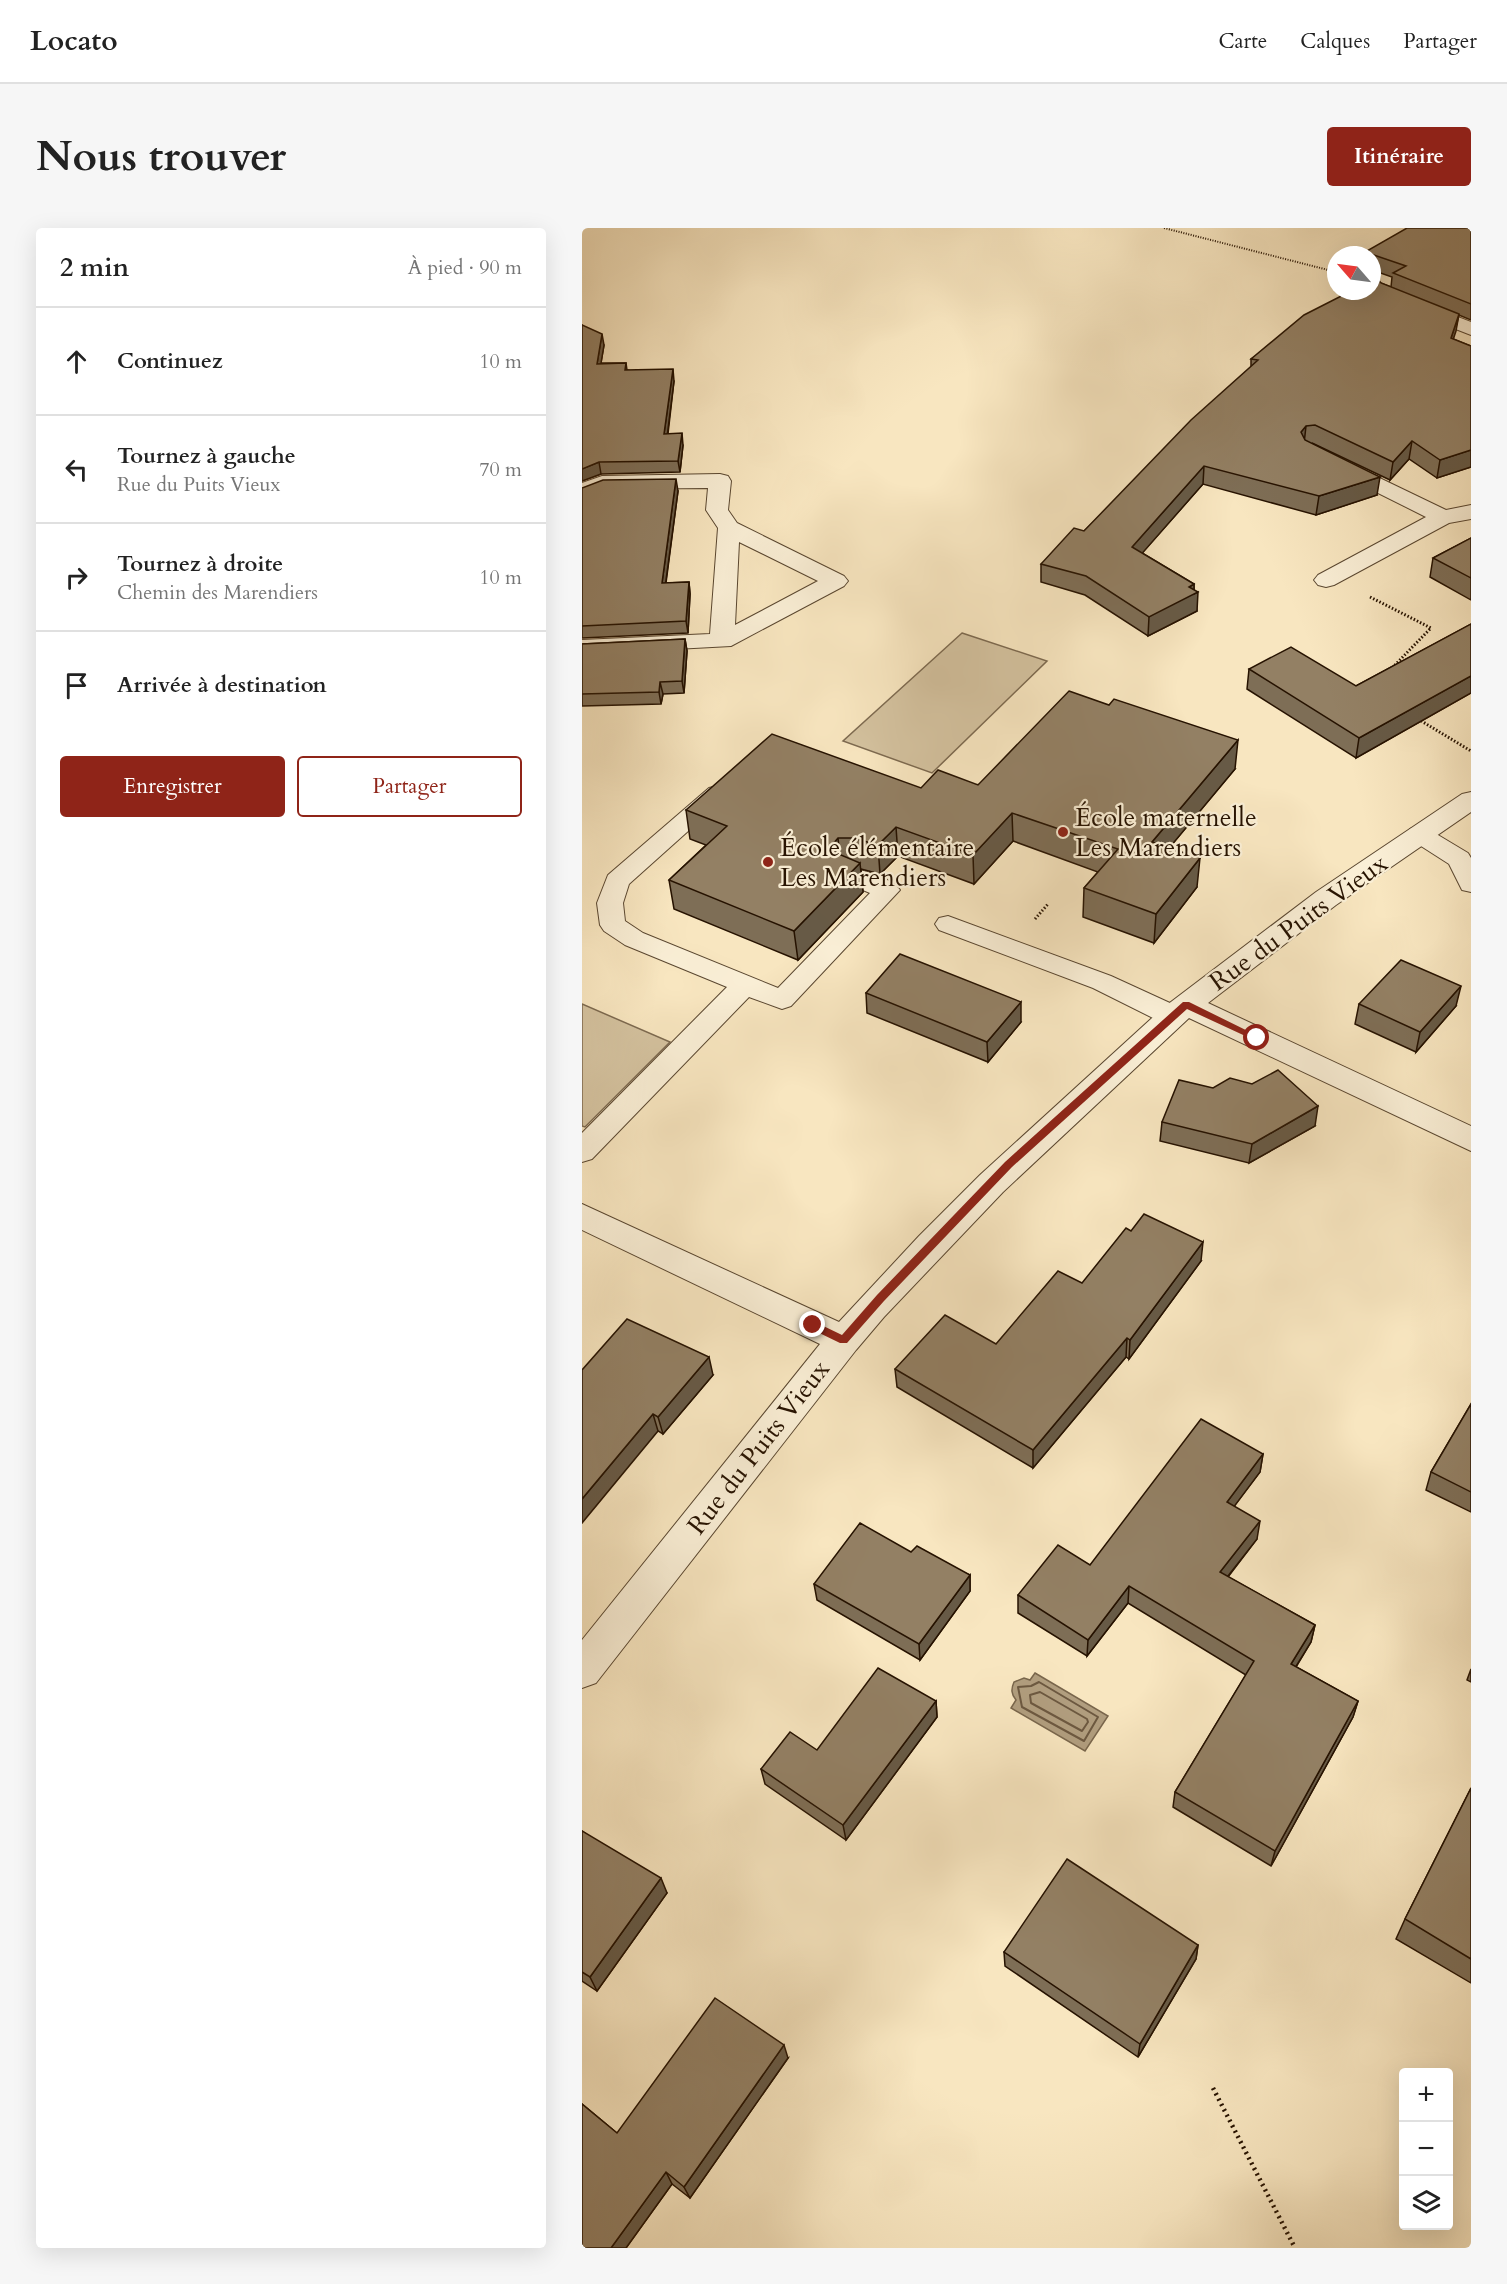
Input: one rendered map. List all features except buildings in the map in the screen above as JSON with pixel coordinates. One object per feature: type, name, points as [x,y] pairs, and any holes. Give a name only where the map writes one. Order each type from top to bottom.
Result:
[{"type":"street","points":[[1396,299],[1471,329]]},
{"type":"street","points":[[1322,456],[1443,517]]},
{"type":"street","points":[[582,491],[602,483],[720,481],[717,510],[729,528],[836,581],[722,641],[582,647]]},
{"type":"street","points":[[1326,580],[1443,517],[1471,512]]},
{"type":"street","points":[[722,641],[729,528]]},
{"type":"street","name":"Rue du Puits Vieux","points":[[584,1664],[844,1340],[880,1298],[1009,1164],[1180,1010],[1253,953],[1419,834],[1471,801]]},
{"type":"street","points":[[1180,1010],[1471,1140]]},
{"type":"street","points":[[582,1216],[844,1340]]},
{"type":"lane","points":[[733,779],[617,881],[610,903],[613,925],[634,939],[782,1000],[886,890],[850,875]]},
{"type":"lane","points":[[1419,834],[1459,859],[1471,884]]},
{"type":"lane","points":[[948,924],[1180,1010]]},
{"type":"lane","points":[[582,1151],[745,985]]},
{"type":"path","points":[[1164,228],[1327,270]]},
{"type":"path","points":[[1326,580],[1370,596],[1431,628],[1385,675]]},
{"type":"path","points":[[1418,719],[1471,751]]},
{"type":"path","points":[[1213,2088],[1295,2248]]},
{"type":"shaded area","points":[[962,633],[1047,661],[932,773],[843,741]]},
{"type":"shaded area","points":[[582,1004],[670,1042],[585,1127],[582,1126]]},
{"type":"water","points":[[1035,1673],[1108,1716],[1085,1751],[1011,1708],[1016,1700],[1012,1691],[1014,1682],[1024,1678],[1030,1680]]},
{"type":"place","name":"École maternelle Les Marendiers","points":[[1063,832]]},
{"type":"place","name":"École élémentaire Les Marendiers","points":[[768,862]]},
{"type":"route","points":[[813,1325],[844,1340],[880,1298],[1009,1164],[1186,1005],[1257,1038]]}]
